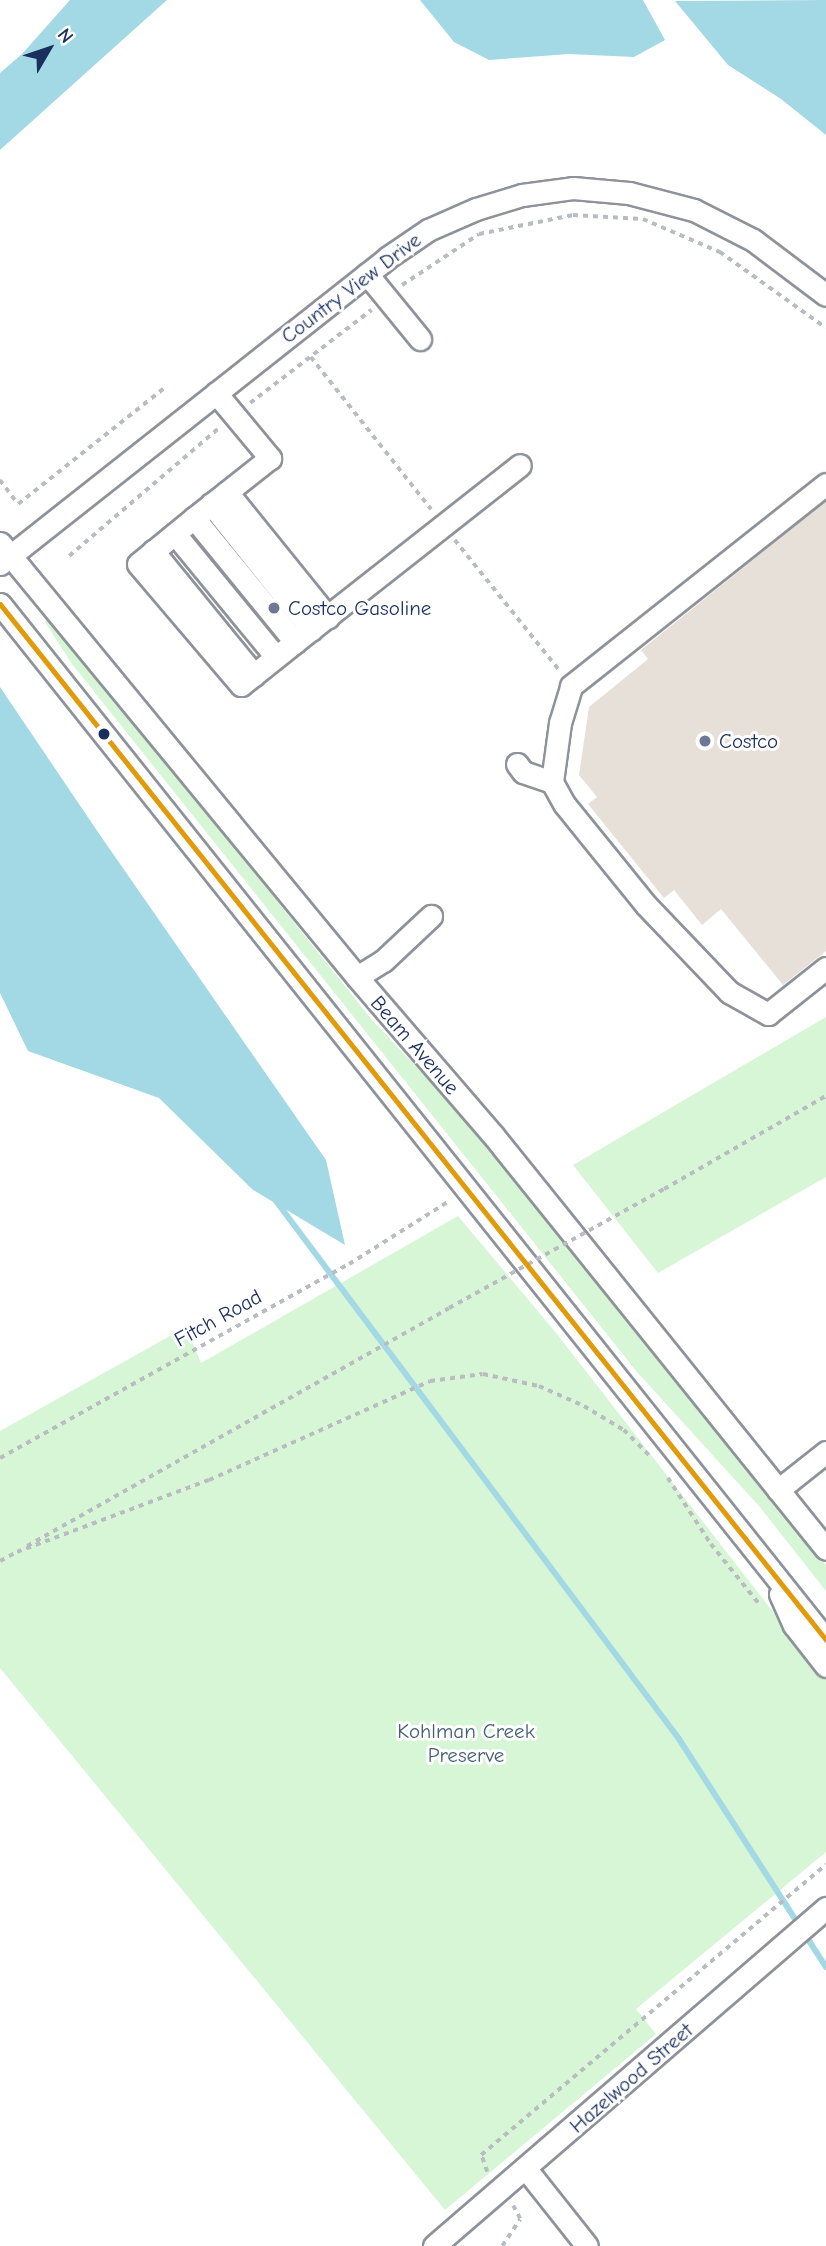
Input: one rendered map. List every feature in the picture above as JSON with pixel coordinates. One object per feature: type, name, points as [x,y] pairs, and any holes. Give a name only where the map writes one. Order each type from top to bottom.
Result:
[{"type":"street","name":"Country View Drive","points":[[3,554],[216,393],[366,274],[428,230],[476,209],[522,195],[573,188],[629,193],[694,210],[752,240],[826,295]]},
{"type":"street","points":[[366,274],[420,339]]},
{"type":"street","points":[[216,393],[270,458],[153,551],[247,680],[520,465]]},
{"type":"street","points":[[826,484],[571,685],[560,723],[552,782],[565,805],[646,905],[730,992],[768,1014],[826,968]]},
{"type":"street","points":[[219,498],[311,630]]},
{"type":"street","points":[[194,518],[311,630]]},
{"type":"street","points":[[175,534],[276,657]]},
{"type":"street","name":"Beam Avenue","points":[[3,554],[493,1135],[826,1549]]},
{"type":"street","points":[[0,604],[826,1640]]},
{"type":"street","points":[[517,764],[523,772],[552,782]]},
{"type":"street","points":[[357,977],[383,961],[431,916]]},
{"type":"street","points":[[778,1490],[826,1452]]},
{"type":"street","points":[[766,1564],[794,1625],[826,1666]]},
{"type":"street","name":"Hazelwood Street","points":[[434,2246],[826,1908]]},
{"type":"street","points":[[526,2169],[587,2246]]},
{"type":"path","points":[[0,480],[18,504],[167,386]]},
{"type":"path","points":[[0,1561],[826,1096]]},
{"type":"path","name":"Fitch Road","points":[[0,1458],[349,1264],[449,1200]]},
{"type":"path","points":[[17,1552],[209,1480],[430,1381],[482,1374],[538,1386],[584,1406],[624,1430],[651,1457]]},
{"type":"path","points":[[667,1477],[711,1544],[769,1615]]},
{"type":"path","points":[[502,2246],[520,2219],[490,2179],[481,2155],[826,1864]]},
{"type":"green space","points":[[50,617],[372,1020],[462,1115],[533,1199],[826,1565],[826,1591],[759,1506],[637,1372],[72,664],[45,622]]},
{"type":"green space","points":[[826,1017],[826,1177],[658,1273],[573,1165]]},
{"type":"green space","name":"Kohlman Creek Preserve","points":[[458,1216],[557,1334],[826,1680],[826,1852],[636,2009],[656,2034],[445,2210],[0,1668],[0,1431],[186,1327],[201,1363]]},
{"type":"water","points":[[70,0],[167,0],[0,150],[0,73],[22,54]]},
{"type":"water","points":[[420,0],[643,0],[665,40],[634,57],[569,54],[489,60],[454,42]]},
{"type":"water","points":[[826,0],[826,135],[781,99],[728,65],[675,1]]},
{"type":"water","points":[[0,687],[326,1160],[345,1245],[253,1190],[159,1098],[28,1051],[0,993]]},
{"type":"building","name":"Costco","points":[[826,501],[826,951],[783,985],[721,909],[702,925],[674,890],[664,898],[588,804],[597,797],[579,775],[589,707],[648,659],[641,650]]},
{"type":"waterway","points":[[276,1201],[679,1739],[826,1967]]},
{"type":"transit line","points":[[0,604],[826,1640]]},
{"type":"place","name":"Costco Gasoline","points":[[274,608]]},
{"type":"place","name":"Costco","points":[[705,741]]}]
